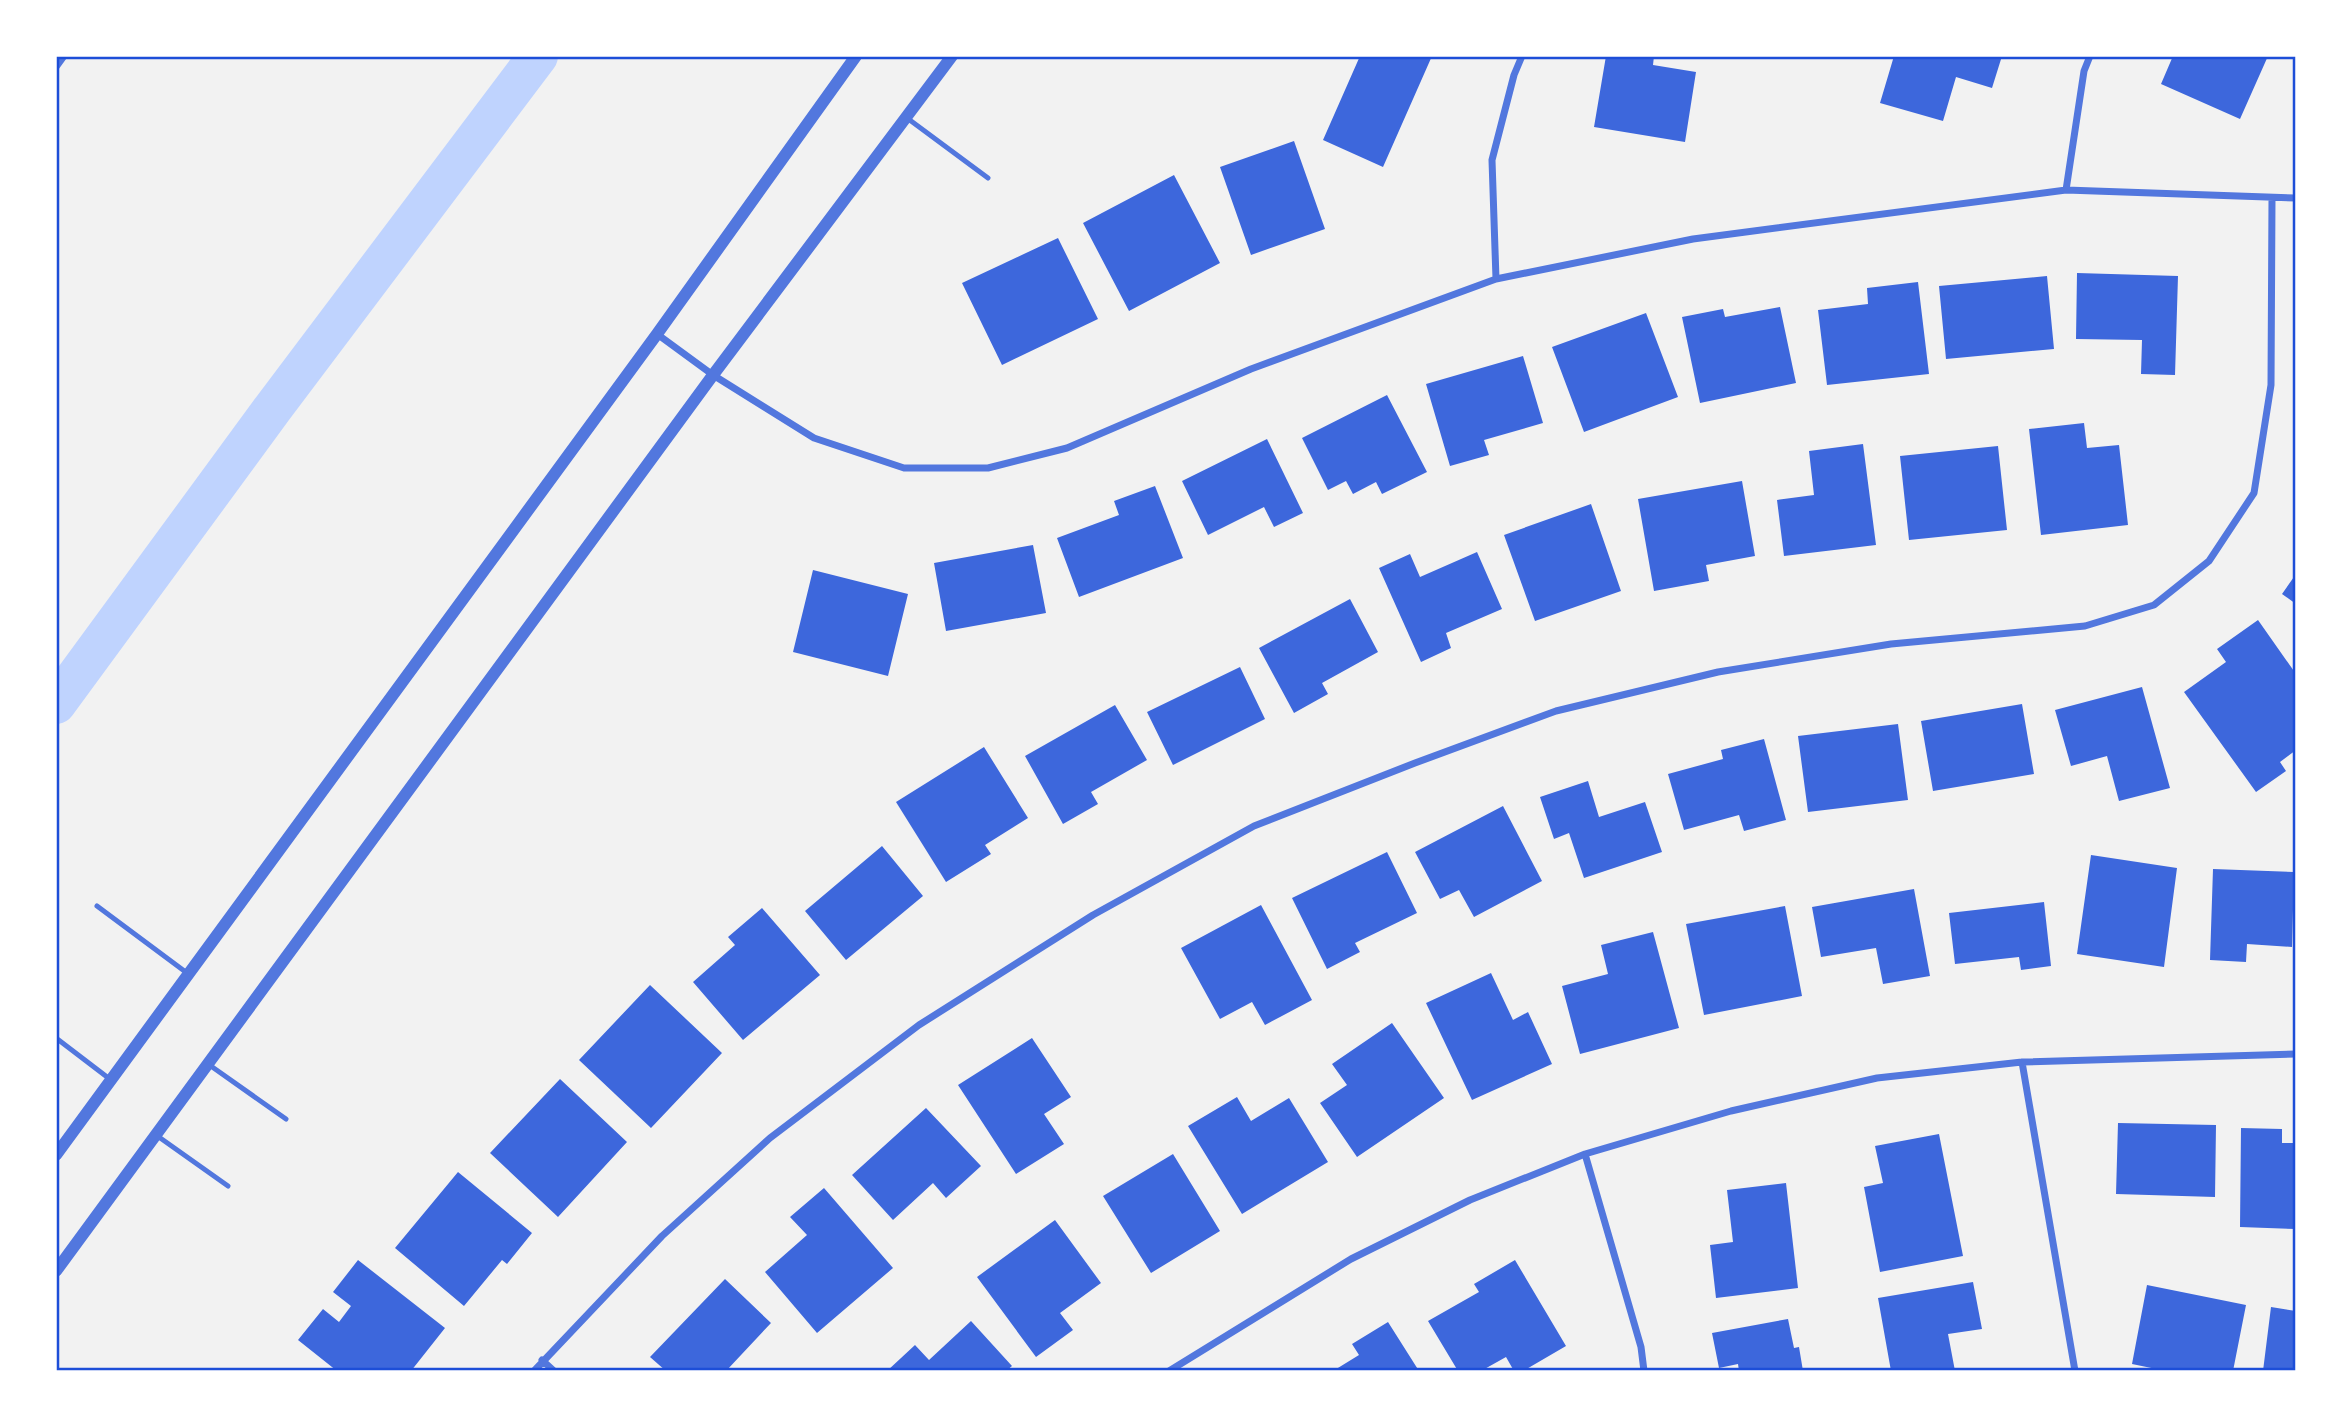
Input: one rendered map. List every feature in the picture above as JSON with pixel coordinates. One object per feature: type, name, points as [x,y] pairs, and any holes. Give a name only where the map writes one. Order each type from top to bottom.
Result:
[{"type":"street","points":[[56,67],[64,56]]},
{"type":"street","points":[[56,1155],[657,334],[856,56]]},
{"type":"street","points":[[56,1271],[713,375],[952,56]]},
{"type":"street","points":[[1496,279],[1492,160],[1514,75],[1522,56]]},
{"type":"street","points":[[2066,190],[2084,71],[2090,56]]},
{"type":"street","points":[[657,334],[713,375],[814,438],[904,468],[988,468],[1067,448],[1251,369],[1496,279],[1693,239],[2066,190],[2296,198]]},
{"type":"street","points":[[534,1371],[662,1236],[770,1138],[919,1025],[1093,915],[1254,826],[1556,711],[1718,672],[1891,644],[2085,626],[2154,605],[2209,561],[2254,493],[2271,386],[2272,198]]},
{"type":"street","points":[[1169,1371],[1351,1259],[1470,1200],[1585,1154],[1731,1111],[1877,1078],[2022,1062],[2296,1054]]},
{"type":"street","points":[[2022,1062],[2075,1371]]},
{"type":"street","points":[[1585,1154],[1641,1346],[1644,1371]]},
{"type":"street","points":[[542,1360],[554,1371]]},
{"type":"lane","points":[[907,118],[988,178]]},
{"type":"lane","points":[[97,906],[189,974]]},
{"type":"lane","points":[[56,1038],[111,1080]]},
{"type":"lane","points":[[208,1064],[286,1119]]},
{"type":"lane","points":[[156,1135],[228,1186]]},
{"type":"building","points":[[1360,56],[1432,56],[1383,167],[1323,140]]},
{"type":"building","points":[[1606,56],[1654,56],[1653,65],[1696,72],[1685,142],[1594,127]]},
{"type":"building","points":[[1894,56],[2002,56],[1992,88],[1956,77],[1943,121],[1880,103]]},
{"type":"building","points":[[2173,56],[2268,56],[2240,119],[2161,84]]},
{"type":"building","points":[[1294,141],[1325,229],[1251,255],[1220,167]]},
{"type":"building","points":[[1174,175],[1220,263],[1129,311],[1083,223]]},
{"type":"building","points":[[1058,238],[1098,319],[1002,365],[962,283]]},
{"type":"building","points":[[2077,273],[2178,276],[2175,375],[2141,374],[2142,340],[2076,339]]},
{"type":"building","points":[[2047,276],[2054,349],[1946,359],[1939,286]]},
{"type":"building","points":[[1918,282],[1929,374],[1827,385],[1818,310],[1868,304],[1867,288]]},
{"type":"building","points":[[1780,307],[1796,383],[1700,403],[1682,317],[1723,309],[1725,317]]},
{"type":"building","points":[[1646,313],[1678,397],[1584,432],[1552,347]]},
{"type":"building","points":[[1523,356],[1543,423],[1484,440],[1489,455],[1450,466],[1426,384]]},
{"type":"building","points":[[1387,395],[1427,472],[1382,494],[1376,482],[1353,494],[1346,481],[1328,490],[1302,438]]},
{"type":"building","points":[[2084,423],[2087,448],[2119,445],[2128,525],[2041,535],[2029,429]]},
{"type":"building","points":[[1267,439],[1303,513],[1274,527],[1264,507],[1208,535],[1182,481]]},
{"type":"building","points":[[1863,444],[1876,545],[1784,556],[1777,500],[1814,495],[1809,451]]},
{"type":"building","points":[[1998,446],[2007,530],[1909,540],[1900,456]]},
{"type":"building","points":[[1742,481],[1755,556],[1706,565],[1709,581],[1654,591],[1638,499]]},
{"type":"building","points":[[1155,486],[1183,558],[1079,597],[1057,538],[1119,515],[1114,501]]},
{"type":"building","points":[[1591,504],[1621,591],[1535,621],[1504,535]]},
{"type":"building","points":[[1033,545],[1046,613],[946,631],[934,563]]},
{"type":"building","points":[[1477,552],[1502,609],[1446,633],[1451,648],[1421,662],[1379,568],[1410,554],[1420,577]]},
{"type":"building","points":[[813,570],[908,594],[888,676],[793,652]]},
{"type":"building","points":[[2296,574],[2296,604],[2282,594]]},
{"type":"building","points":[[1350,599],[1378,652],[1322,683],[1328,694],[1294,713],[1259,648]]},
{"type":"building","points":[[2258,620],[2296,674],[2296,750],[2280,762],[2286,771],[2256,792],[2184,692],[2226,662],[2217,649]]},
{"type":"building","points":[[1240,667],[1265,719],[1173,765],[1147,712]]},
{"type":"building","points":[[2142,687],[2170,788],[2119,801],[2107,756],[2071,766],[2055,710]]},
{"type":"building","points":[[2022,704],[2034,774],[1933,791],[1921,721]]},
{"type":"building","points":[[1115,705],[1147,760],[1091,792],[1098,804],[1063,824],[1025,756]]},
{"type":"building","points":[[1898,724],[1908,800],[1808,812],[1798,736]]},
{"type":"building","points":[[1764,739],[1786,820],[1744,831],[1739,815],[1684,830],[1668,774],[1723,759],[1721,750]]},
{"type":"building","points":[[984,747],[1028,818],[985,845],[991,854],[946,882],[896,802]]},
{"type":"building","points":[[1588,781],[1599,817],[1645,802],[1662,852],[1584,878],[1569,833],[1554,839],[1540,797]]},
{"type":"building","points":[[1503,806],[1542,881],[1474,917],[1459,890],[1440,899],[1415,852]]},
{"type":"building","points":[[882,846],[923,896],[846,960],[805,911]]},
{"type":"building","points":[[1387,852],[1417,913],[1355,943],[1360,952],[1327,969],[1292,898]]},
{"type":"building","points":[[2091,855],[2177,868],[2164,967],[2077,954]]},
{"type":"building","points":[[2213,869],[2294,872],[2292,947],[2247,944],[2246,962],[2210,960]]},
{"type":"building","points":[[1914,889],[1930,976],[1883,984],[1876,948],[1821,957],[1812,907]]},
{"type":"building","points":[[2044,902],[2051,966],[2021,970],[2019,957],[1955,964],[1949,913]]},
{"type":"building","points":[[1261,905],[1312,1000],[1265,1025],[1252,1002],[1220,1019],[1181,948]]},
{"type":"building","points":[[1785,906],[1802,996],[1704,1015],[1686,924]]},
{"type":"building","points":[[762,908],[820,975],[743,1040],[693,982],[735,945],[728,937]]},
{"type":"building","points":[[1653,932],[1679,1028],[1580,1054],[1562,986],[1608,974],[1601,945]]},
{"type":"building","points":[[1491,973],[1513,1020],[1528,1012],[1552,1064],[1472,1100],[1426,1003]]},
{"type":"building","points":[[650,985],[722,1053],[651,1128],[579,1060]]},
{"type":"building","points":[[1392,1023],[1444,1098],[1357,1157],[1320,1103],[1347,1085],[1332,1064]]},
{"type":"building","points":[[1032,1038],[1071,1097],[1044,1114],[1064,1144],[1016,1174],[958,1085]]},
{"type":"building","points":[[560,1079],[627,1142],[558,1217],[490,1153]]},
{"type":"building","points":[[1237,1097],[1251,1121],[1289,1098],[1328,1162],[1242,1214],[1188,1126]]},
{"type":"building","points":[[926,1108],[981,1166],[946,1198],[933,1183],[893,1220],[852,1175]]},
{"type":"building","points":[[2118,1123],[2216,1125],[2215,1197],[2116,1194]]},
{"type":"building","points":[[2241,1128],[2282,1129],[2282,1143],[2296,1143],[2296,1229],[2240,1227]]},
{"type":"building","points":[[1939,1134],[1963,1256],[1880,1272],[1864,1187],[1883,1183],[1875,1146]]},
{"type":"building","points":[[1173,1154],[1220,1231],[1151,1273],[1103,1196]]},
{"type":"building","points":[[458,1172],[532,1233],[507,1264],[502,1260],[464,1306],[395,1248]]},
{"type":"building","points":[[1786,1183],[1798,1288],[1716,1298],[1710,1245],[1733,1242],[1727,1190]]},
{"type":"building","points":[[824,1188],[893,1268],[817,1333],[765,1272],[807,1235],[790,1217]]},
{"type":"building","points":[[1055,1220],[1101,1283],[1060,1313],[1073,1330],[1036,1357],[977,1277]]},
{"type":"building","points":[[358,1260],[445,1328],[411,1371],[337,1371],[298,1340],[323,1309],[339,1322],[351,1306],[333,1292]]},
{"type":"building","points":[[1515,1260],[1566,1346],[1523,1371],[1514,1371],[1506,1357],[1481,1371],[1458,1371],[1428,1321],[1479,1292],[1474,1284]]},
{"type":"building","points":[[725,1279],[771,1323],[726,1371],[666,1371],[650,1357]]},
{"type":"building","points":[[1973,1282],[1982,1329],[1948,1334],[1955,1371],[1891,1371],[1878,1298]]},
{"type":"building","points":[[2147,1285],[2246,1305],[2233,1371],[2166,1371],[2132,1364]]},
{"type":"building","points":[[2271,1307],[2296,1311],[2296,1371],[2263,1371]]},
{"type":"building","points":[[1788,1319],[1794,1348],[1799,1347],[1803,1371],[1739,1371],[1738,1364],[1719,1368],[1712,1333]]},
{"type":"building","points":[[971,1321],[1012,1366],[1006,1371],[887,1371],[915,1345],[929,1360]]},
{"type":"building","points":[[1388,1322],[1419,1371],[1333,1371],[1359,1355],[1352,1344]]},
{"type":"waterway","points":[[56,704],[273,408],[538,56]]}]
